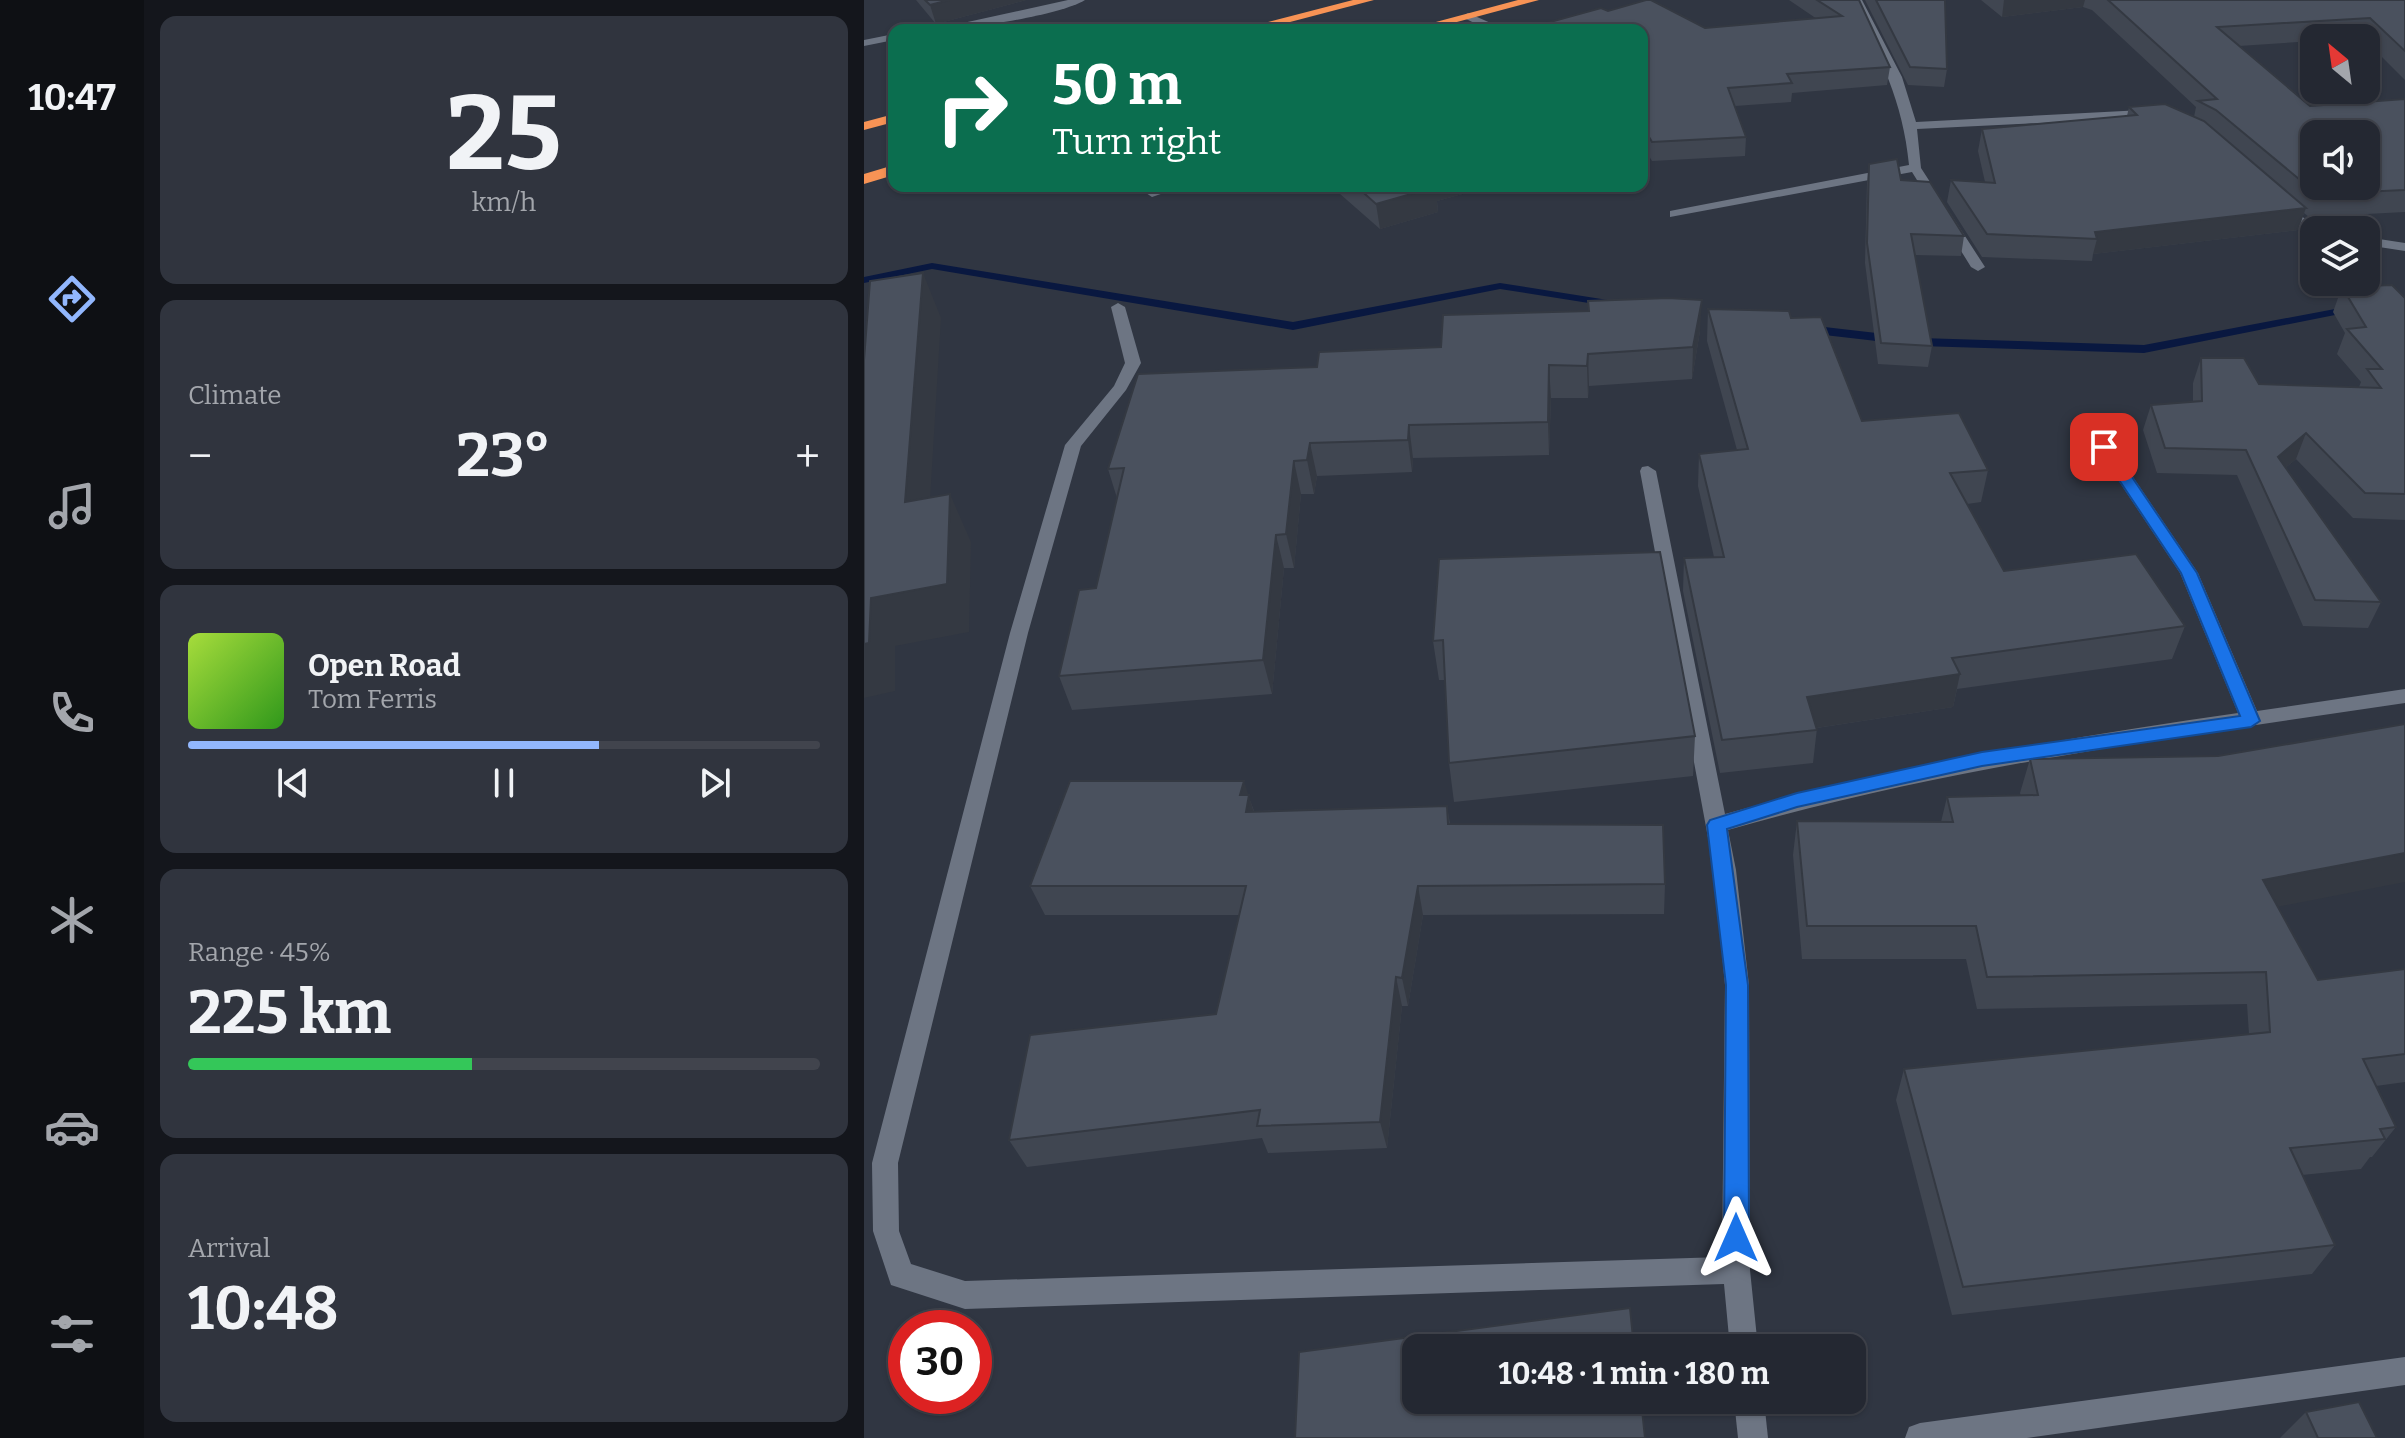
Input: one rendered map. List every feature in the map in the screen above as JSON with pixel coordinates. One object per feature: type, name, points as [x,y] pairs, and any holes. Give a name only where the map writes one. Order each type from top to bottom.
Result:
[{"type":"highway","points":[[1268,24],[1368,0]]},
{"type":"highway","points":[[1436,24],[1533,0]]},
{"type":"highway","points":[[864,126],[888,120]]},
{"type":"highway","points":[[864,179],[888,172]]},
{"type":"street","points":[[984,24],[1024,19],[1080,0]]},
{"type":"street","points":[[1857,0],[1896,77],[1911,126],[1915,168],[1978,267]]},
{"type":"street","points":[[1468,16],[1485,24]]},
{"type":"street","points":[[864,43],[888,38]]},
{"type":"street","points":[[1911,126],[2143,114],[2165,120]]},
{"type":"street","points":[[1675,214],[1915,168]]},
{"type":"street","points":[[2274,200],[2300,221]]},
{"type":"street","points":[[2380,243],[2405,247]]},
{"type":"street","points":[[1118,307],[1133,363],[1121,387],[1073,445],[1019,633],[885,1163],[886,1231],[901,1275],[965,1295],[1736,1270]]},
{"type":"street","points":[[2087,421],[2189,573],[2251,721]]},
{"type":"street","points":[[1648,471],[1717,825],[1737,985],[1736,1270],[1743,1334]]},
{"type":"street","points":[[1717,825],[1797,800],[1982,759],[2405,696]]},
{"type":"street","points":[[1920,1438],[2405,1371]]},
{"type":"street","points":[[1750,1414],[1753,1438]]},
{"type":"building","points":[[925,0],[949,0],[930,5]]},
{"type":"building","points":[[1651,0],[1705,28],[1842,16],[1817,0],[1859,0],[1890,67],[1787,74],[1792,83],[1728,88],[1746,137],[1652,142],[1648,135],[1648,24],[1543,24],[1601,8],[1608,11]]},
{"type":"building","points":[[1876,0],[1945,0],[1947,69],[1910,67]]},
{"type":"building","points":[[2108,0],[2405,0],[2405,51],[2380,24],[2370,18],[2217,27],[2300,98],[2300,104],[2380,104],[2380,101],[2405,99],[2405,190],[2380,191],[2380,120],[2300,120],[2300,180],[2216,110],[2198,101],[2217,99]]},
{"type":"building","points":[[2165,104],[2204,121],[2306,208],[2095,232],[2097,239],[1987,234],[1951,180],[1995,183],[1982,129],[2137,115],[2129,107]]},
{"type":"building","points":[[1897,159],[1901,180],[1930,182],[1964,236],[1911,234],[1932,346],[1881,343],[1867,243],[1869,164]]},
{"type":"building","points":[[1363,192],[1418,192],[1376,204]]},
{"type":"building","points":[[923,273],[905,502],[950,494],[947,584],[871,598],[869,643],[864,644],[864,360],[870,281]]},
{"type":"building","points":[[2380,285],[2392,285],[2405,298],[2405,494],[2365,493],[2306,433],[2278,457],[2381,602],[2315,600],[2246,450],[2165,448],[2151,405],[2202,401],[2201,358],[2244,358],[2259,384],[2381,388],[2367,369],[2382,369],[2347,329],[2366,327],[2347,296],[2380,296]]},
{"type":"building","points":[[1702,300],[1693,347],[1588,354],[1587,366],[1549,365],[1548,422],[1409,425],[1408,440],[1310,443],[1307,460],[1294,461],[1286,534],[1276,535],[1263,660],[1059,676],[1079,590],[1096,588],[1124,468],[1108,469],[1138,374],[1317,367],[1319,352],[1441,347],[1443,315],[1589,311],[1588,301]]},
{"type":"building","points":[[1708,309],[1789,311],[1791,318],[1821,317],[1862,421],[1959,413],[1988,470],[1950,473],[2004,571],[2136,554],[2185,626],[1952,658],[1960,674],[1807,697],[1817,730],[1722,740],[1684,558],[1724,557],[1699,454],[1748,449]]},
{"type":"building","points":[[1660,552],[1695,736],[1449,763],[1443,640],[1433,641],[1439,559]]},
{"type":"building","points":[[2405,724],[2405,853],[2263,880],[2318,980],[2405,969],[2405,1054],[2363,1059],[2396,1127],[2380,1129],[2385,1139],[2290,1148],[2335,1245],[1963,1287],[1904,1069],[2270,1032],[2266,972],[1987,977],[1976,926],[1807,926],[1797,821],[1953,822],[1947,797],[2038,795],[2030,759],[2218,756]]},
{"type":"building","points":[[1070,781],[1244,781],[1240,795],[1249,795],[1246,812],[1447,806],[1448,824],[1663,825],[1665,884],[1418,886],[1402,978],[1396,977],[1380,1122],[1257,1126],[1260,1110],[1009,1140],[1030,1035],[1216,1014],[1246,886],[1030,886]]},
{"type":"building","points":[[1630,1308],[1633,1334],[1434,1334]]},
{"type":"building","points":[[1402,1338],[1402,1414],[1642,1414],[1645,1438],[1295,1438],[1299,1352]]},
{"type":"building","points":[[2359,1402],[2377,1438],[2318,1438],[2306,1412]]},
{"type":"waterway","points":[[864,280],[932,266],[1293,326],[1500,286],[1614,304]]},
{"type":"waterway","points":[[1807,329],[1920,342],[2144,349],[2351,309]]},
{"type":"route","points":[[1736,1238],[1737,985],[1717,825],[1797,800],[1982,759],[2251,721],[2189,573],[2104,447]]}]
